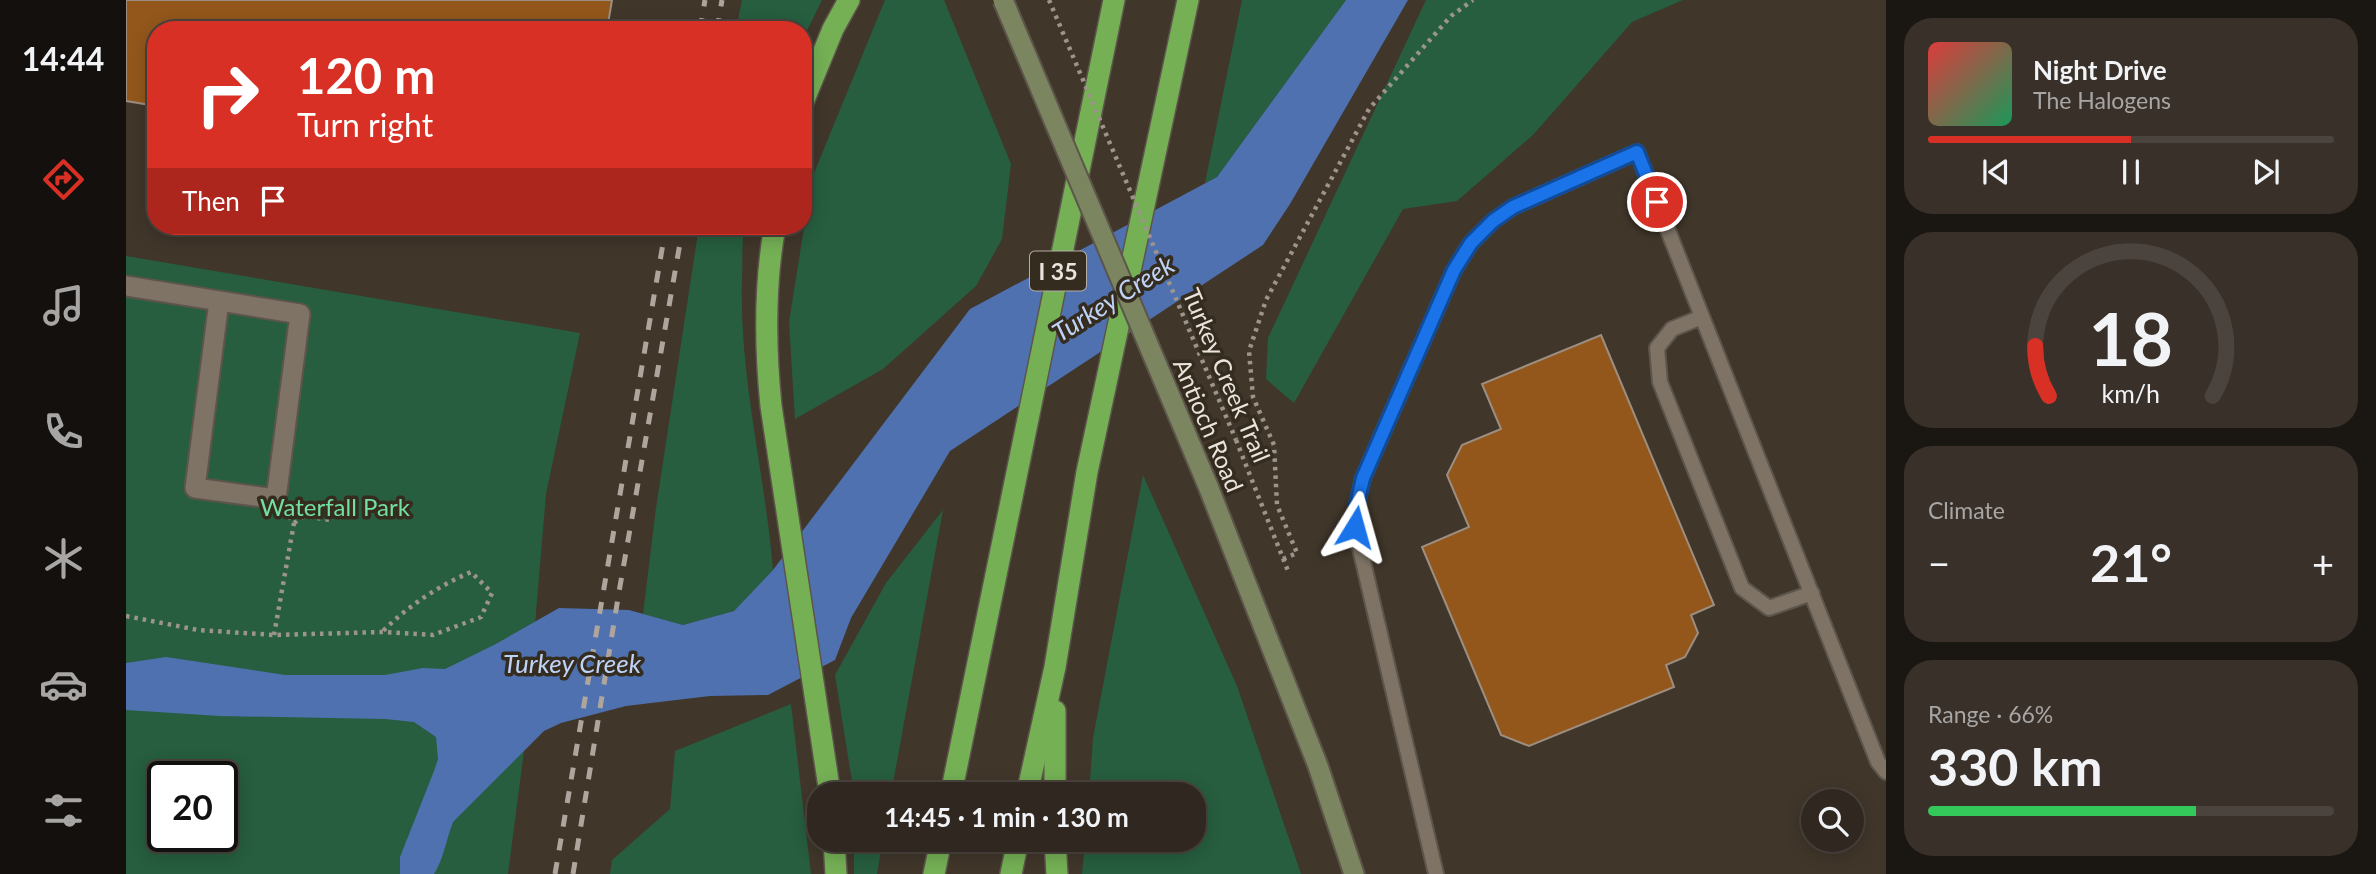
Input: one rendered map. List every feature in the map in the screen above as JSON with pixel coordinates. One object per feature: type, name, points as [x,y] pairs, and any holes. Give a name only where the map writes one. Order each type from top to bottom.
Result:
[{"type":"highway","points":[[812,80],[833,29],[849,0]]},
{"type":"highway","name":"I 35","points":[[953,782],[1114,0]]},
{"type":"highway","points":[[1030,782],[1055,667],[1087,472],[1188,0]]},
{"type":"highway","points":[[774,235],[767,296],[766,351],[771,406],[828,782]]},
{"type":"highway","points":[[1055,667],[1055,782]]},
{"type":"highway","points":[[835,852],[836,874]]},
{"type":"highway","points":[[934,874],[939,852]]},
{"type":"highway","points":[[1011,874],[1016,852]]},
{"type":"highway","points":[[1056,852],[1057,874]]},
{"type":"main road","name":"Antioch Road","points":[[1003,0],[1208,486],[1318,766],[1354,874]]},
{"type":"street","points":[[126,286],[300,314],[276,499],[195,488],[219,301]]},
{"type":"lane","points":[[1436,874],[1355,527],[1363,478],[1454,270],[1471,243],[1493,221],[1513,207],[1637,152],[1878,762],[1886,772]]},
{"type":"lane","points":[[1702,317],[1672,330],[1657,348],[1660,382],[1742,588],[1769,608],[1812,593]]},
{"type":"path","name":"Turkey Creek Trail","points":[[1049,0],[1236,440],[1288,570]]},
{"type":"path","points":[[1283,559],[1297,553],[1277,505],[1274,445],[1252,397],[1249,351],[1266,300],[1369,109],[1451,16],[1473,0]]},
{"type":"path","points":[[276,499],[295,523]]},
{"type":"path","points":[[274,635],[295,523],[304,516],[330,520]]},
{"type":"path","points":[[126,616],[198,630],[274,635],[382,632],[433,635],[481,617],[492,593],[471,572],[443,584],[395,619],[382,632]]},
{"type":"green space","points":[[742,0],[822,0],[812,21],[738,21]]},
{"type":"green space","points":[[885,0],[944,0],[1011,164],[1002,239],[976,286],[883,369],[795,419],[789,322],[803,235],[812,235],[812,178]]},
{"type":"green space","points":[[1242,0],[1346,0],[1217,177],[1205,183]]},
{"type":"green space","points":[[1426,0],[1683,0],[1632,22],[1533,135],[1457,201],[1403,209],[1294,403],[1266,379],[1268,338]]},
{"type":"green space","points":[[698,235],[744,235],[744,353],[773,570],[734,611],[683,625],[643,614],[656,508]]},
{"type":"green space","name":"Waterfall Park","points":[[126,256],[580,333],[546,494],[525,743],[508,874],[126,874]]},
{"type":"green space","points":[[1143,475],[1237,686],[1301,874],[1082,874],[1084,852],[1206,852],[1206,782],[1090,782],[1093,738]]},
{"type":"green space","points":[[943,510],[893,782],[852,782],[835,675],[886,583]]},
{"type":"green space","points":[[791,704],[811,874],[610,874],[612,860],[670,809],[675,751]]},
{"type":"green space","points":[[854,852],[881,852],[877,874],[854,874]]},
{"type":"water","name":"Turkey Creek","points":[[1346,0],[1408,0],[1290,204],[1263,245],[950,451],[851,618],[835,660],[768,695],[710,696],[626,706],[561,723],[544,731],[453,822],[434,874],[400,874],[400,857],[438,759],[436,737],[414,722],[126,710],[126,663],[166,657],[285,675],[385,675],[423,668],[445,669],[559,608],[629,610],[683,625],[734,611],[773,570],[970,309],[1217,177]]},
{"type":"building","points":[[126,0],[612,0],[608,21],[147,21],[147,104],[126,101]]},
{"type":"building","points":[[1601,335],[1714,605],[1691,615],[1698,633],[1685,657],[1666,665],[1674,687],[1529,746],[1501,735],[1422,547],[1469,527],[1447,475],[1462,445],[1501,429],[1482,384]]},
{"type":"railway","points":[[702,21],[705,0]]},
{"type":"railway","points":[[718,21],[722,0]]},
{"type":"railway","points":[[555,874],[664,235]]},
{"type":"railway","points":[[573,874],[681,235]]},
{"type":"route","points":[[1355,527],[1363,478],[1454,270],[1471,243],[1493,221],[1513,207],[1637,152],[1657,202]]}]
